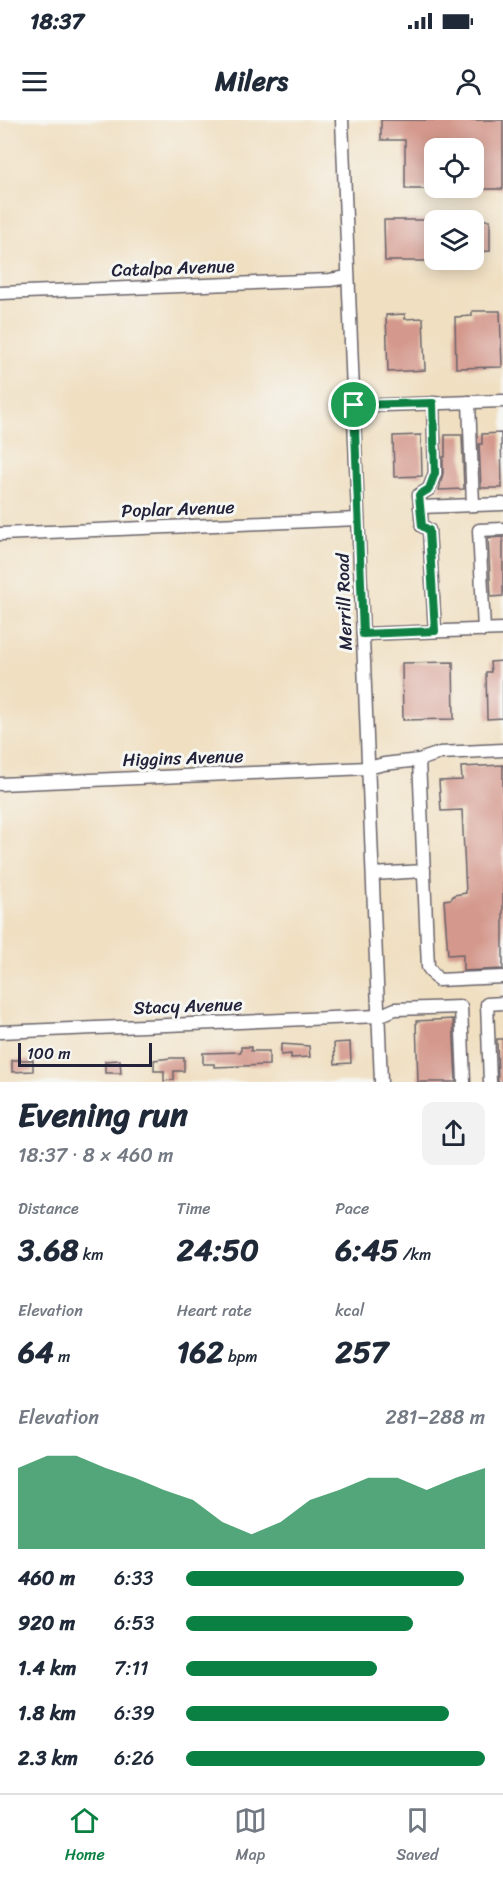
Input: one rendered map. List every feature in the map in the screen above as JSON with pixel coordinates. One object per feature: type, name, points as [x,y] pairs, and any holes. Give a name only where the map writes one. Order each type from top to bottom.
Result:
[{"type":"street","name":"Merrill Road","points":[[342,120],[381,1082]]},
{"type":"street","name":"Catalpa Avenue","points":[[0,293],[330,280],[348,277]]},
{"type":"street","points":[[354,405],[503,401]]},
{"type":"street","points":[[469,402],[473,505]]},
{"type":"street","points":[[433,403],[435,473],[429,489],[419,495],[422,526],[429,530],[435,631]]},
{"type":"street","points":[[420,507],[503,504]]},
{"type":"street","name":"Poplar Avenue","points":[[0,534],[358,519]]},
{"type":"street","points":[[484,630],[479,530],[503,529]]},
{"type":"street","points":[[363,634],[503,629]]},
{"type":"street","name":"Higgins Avenue","points":[[0,784],[368,768],[440,753],[503,750]]},
{"type":"street","points":[[419,759],[427,958],[430,971],[438,980],[503,977]]},
{"type":"street","points":[[373,874],[424,872]]},
{"type":"street","points":[[490,1082],[487,1004],[503,1003]]},
{"type":"street","name":"Stacy Avenue","points":[[0,1032],[379,1016],[395,1009],[460,1007],[464,1082]]},
{"type":"building","points":[[381,120],[503,120],[503,189],[484,189],[484,138],[424,138],[424,189],[405,189],[405,140],[381,140]]},
{"type":"building","points":[[384,220],[424,220],[424,261],[385,261]]},
{"type":"building","points":[[484,220],[490,220],[490,251],[484,251]]},
{"type":"building","points":[[472,311],[500,311],[502,367],[456,368],[455,317],[472,316]]},
{"type":"building","points":[[405,314],[405,319],[423,318],[425,370],[388,372],[386,315]]},
{"type":"building","points":[[501,433],[502,488],[481,488],[479,444],[482,444],[482,434]]},
{"type":"building","points":[[421,435],[422,476],[394,477],[393,436]]},
{"type":"building","points":[[445,435],[462,435],[464,489],[439,490],[443,473],[443,457],[445,457]]},
{"type":"building","points":[[503,537],[503,596],[491,597],[488,538]]},
{"type":"building","points":[[503,661],[503,718],[487,719],[486,672],[491,672],[490,662]]},
{"type":"building","points":[[453,662],[454,719],[403,720],[402,663]]},
{"type":"building","points":[[503,765],[503,969],[463,971],[463,954],[448,955],[444,900],[466,893],[462,810],[441,811],[439,781],[462,780],[461,767]]},
{"type":"building","points":[[453,1019],[456,1082],[418,1082],[416,1021]]},
{"type":"building","points":[[497,1039],[503,1039],[503,1082],[498,1082]]},
{"type":"building","points":[[350,1042],[351,1063],[335,1064],[334,1043]]},
{"type":"building","points":[[281,1044],[309,1046],[310,1057],[291,1058],[291,1054],[281,1055]]},
{"type":"building","points":[[241,1047],[251,1047],[251,1051],[269,1051],[269,1065],[214,1067],[214,1064],[203,1064],[203,1053],[241,1052]]},
{"type":"building","points":[[184,1058],[184,1071],[174,1071],[174,1080],[164,1081],[164,1071],[154,1071],[154,1060]]},
{"type":"building","points":[[12,1060],[33,1060],[33,1071],[12,1072]]},
{"type":"building","points":[[120,1060],[121,1073],[105,1073],[105,1061]]},
{"type":"route","points":[[433,403],[435,473],[429,489],[419,495],[422,526],[429,530],[435,631],[363,634],[354,405],[433,403]]}]
